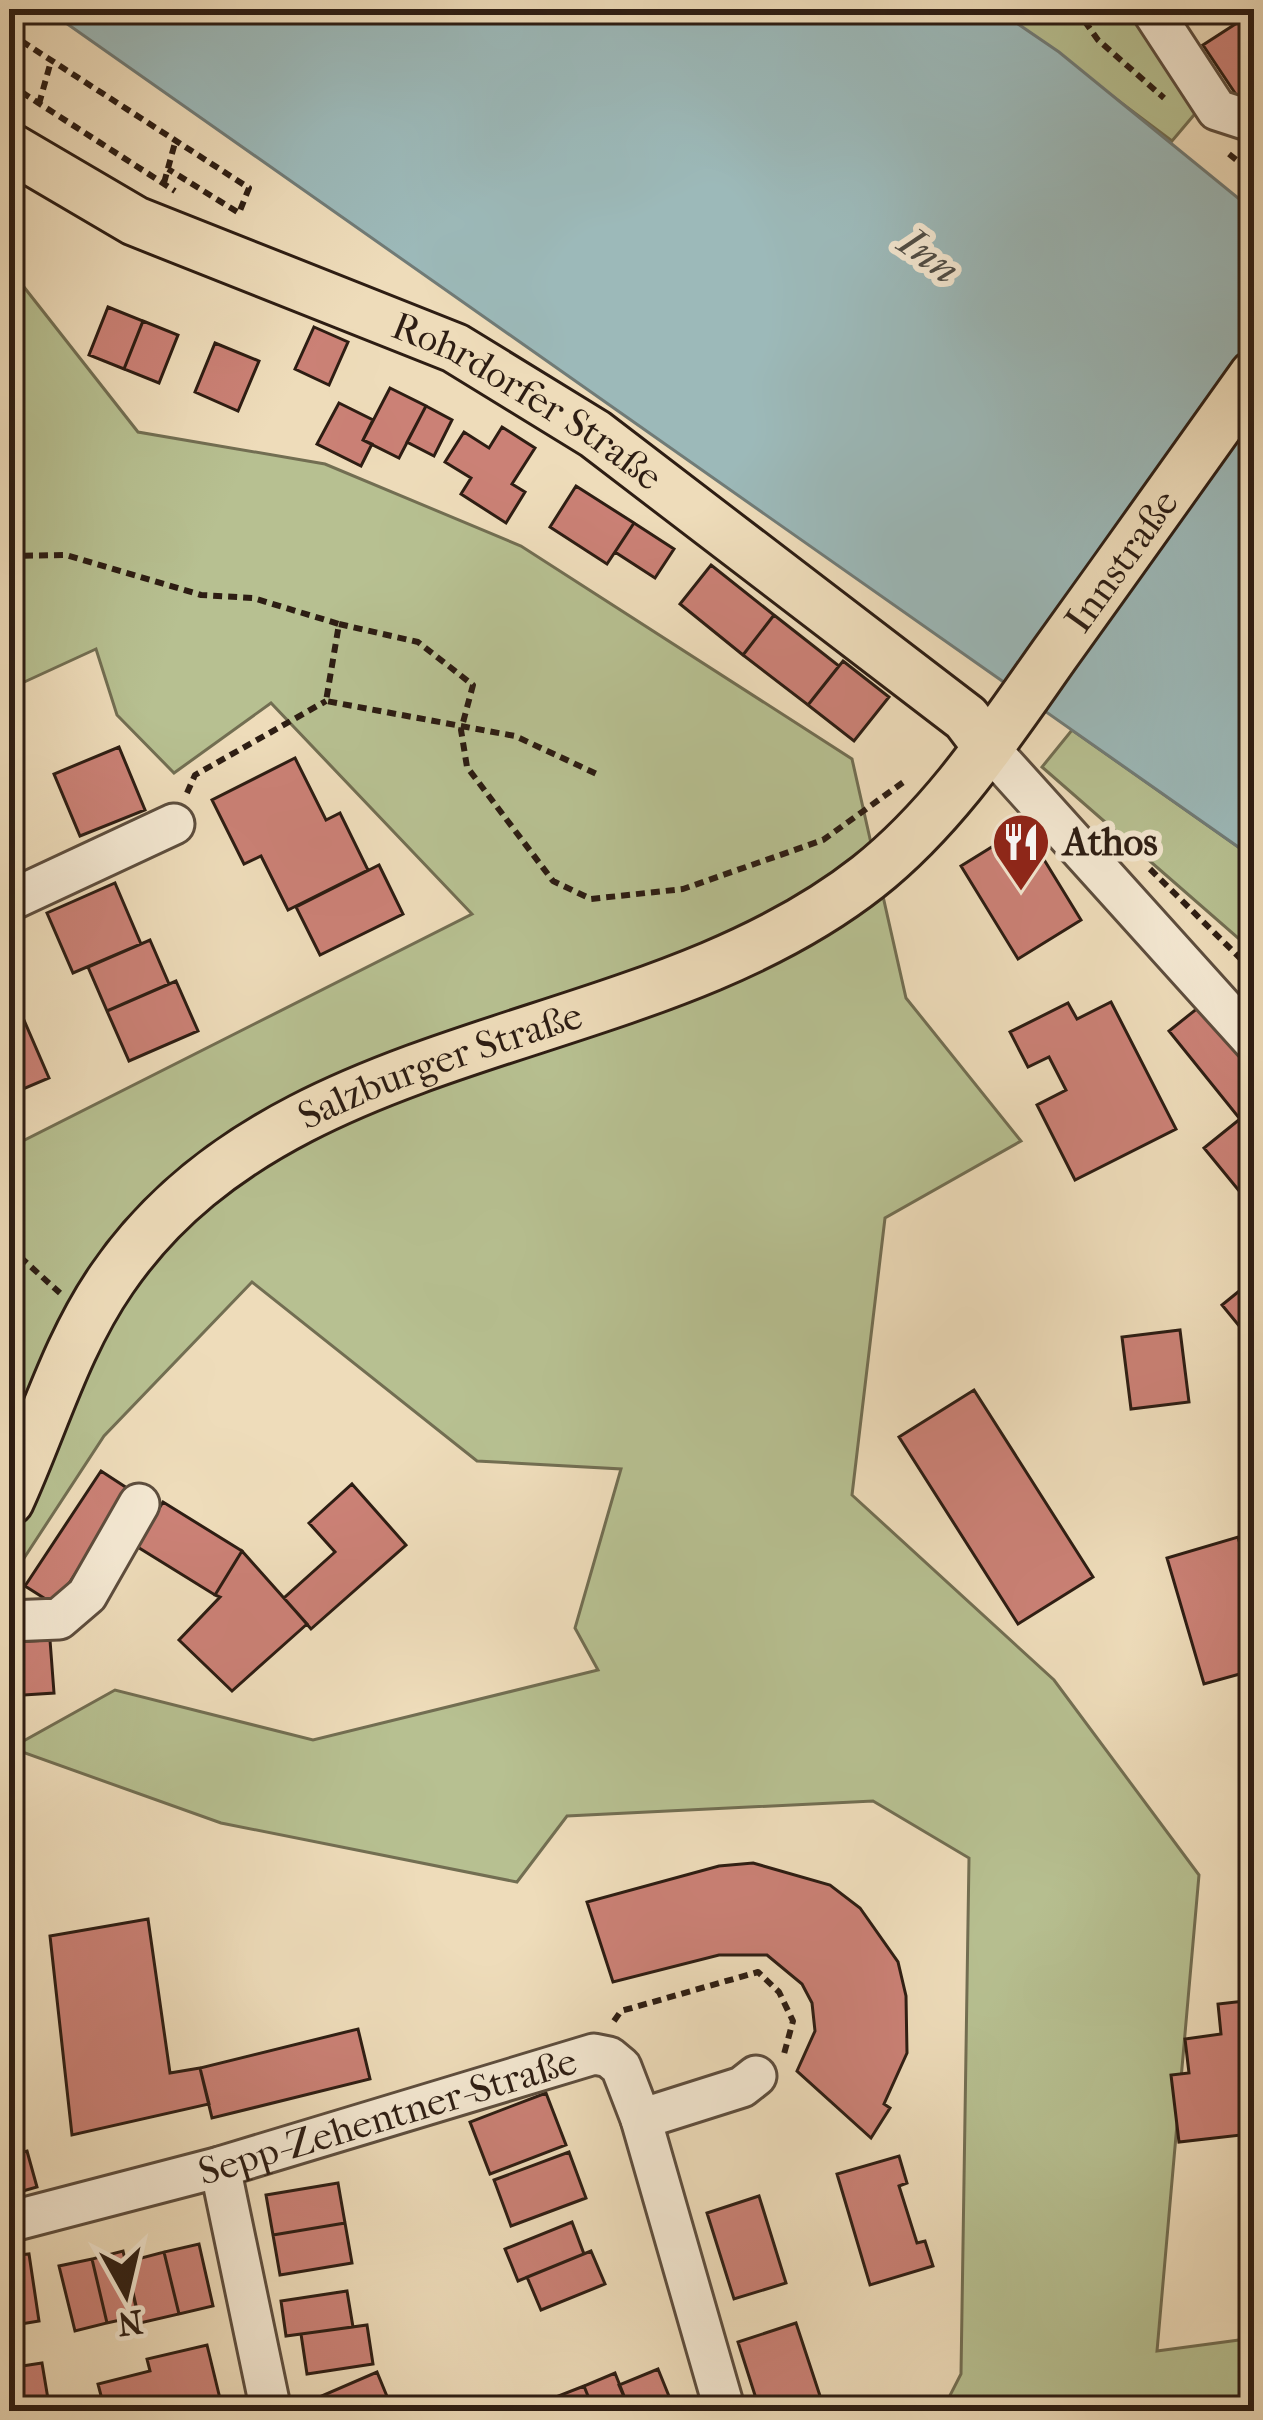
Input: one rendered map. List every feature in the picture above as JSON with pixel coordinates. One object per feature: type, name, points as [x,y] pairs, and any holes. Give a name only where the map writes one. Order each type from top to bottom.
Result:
[{"type":"main road","name":"Rohrdorfer Straße","points":[[9,147],[135,221],[384,317],[495,373],[632,462],[966,718],[988,747]]},
{"type":"main road","name":"Innstraße","points":[[988,747],[1254,375]]},
{"type":"main road","name":"Salzburger Straße","points":[[14,1517],[69,1355],[113,1276],[178,1203],[223,1168],[328,1107],[696,969],[819,909],[910,839],[988,747]]},
{"type":"street","points":[[1151,9],[1216,110],[1254,122]]},
{"type":"street","points":[[988,747],[1254,1042]]},
{"type":"street","points":[[9,901],[174,824]]},
{"type":"street","points":[[9,1622],[59,1619],[87,1595],[140,1504]]},
{"type":"street","name":"Sepp-Zehentner-Straße","points":[[9,2222],[220,2167],[594,2054],[610,2056],[621,2067],[641,2119],[725,2411]]},
{"type":"street","points":[[641,2119],[742,2087],[756,2076]]},
{"type":"street","points":[[220,2167],[272,2411]]},
{"type":"path","points":[[1076,9],[1098,40],[1175,107]]},
{"type":"path","points":[[9,33],[249,188],[239,213],[168,169]]},
{"type":"path","points":[[39,104],[50,61]]},
{"type":"path","points":[[9,84],[180,195]]},
{"type":"path","points":[[164,184],[176,139]]},
{"type":"path","points":[[1227,153],[1251,169]]},
{"type":"path","points":[[9,556],[66,555],[202,596],[253,598],[418,642],[473,686],[461,730],[467,767],[553,881],[591,899],[683,889],[824,840],[907,779]]},
{"type":"path","points":[[326,701],[339,624]]},
{"type":"path","points":[[174,824],[195,775],[326,701],[531,741],[599,776]]},
{"type":"path","points":[[9,1247],[67,1300]]},
{"type":"path","points":[[9,1552],[14,1517]]},
{"type":"path","points":[[594,2054],[620,2011],[758,1972],[778,1992],[794,2021],[783,2055],[756,2076]]},
{"type":"green space","points":[[996,9],[1136,9],[1199,109],[1172,141]]},
{"type":"green space","points":[[9,268],[138,432],[325,464],[521,546],[852,759],[906,998],[1021,1141],[885,1218],[852,1495],[1054,1680],[1199,1875],[1157,2351],[1254,2338],[1254,2411],[942,2411],[961,2374],[969,1858],[873,1801],[567,1816],[517,1882],[221,1823],[11,1748],[115,1690],[313,1740],[598,1670],[575,1628],[621,1469],[477,1461],[252,1282],[104,1436],[9,1581],[9,1148],[472,914],[271,703],[174,773],[117,715],[96,649],[9,689]]},
{"type":"green space","points":[[1072,730],[1254,858],[1254,952],[1042,767]]},
{"type":"water","name":"Inn","points":[[46,9],[996,9],[1059,52],[1254,211],[1254,858]]},
{"type":"building","points":[[1254,12],[1254,89],[1239,99],[1203,45]]},
{"type":"building","points":[[108,307],[143,321],[124,369],[89,355]]},
{"type":"building","points":[[143,321],[178,335],[159,383],[124,369]]},
{"type":"building","points":[[314,327],[348,342],[329,385],[295,369]]},
{"type":"building","points":[[215,343],[259,361],[238,411],[195,392]]},
{"type":"building","points":[[390,388],[426,406],[399,458],[363,440]]},
{"type":"building","points":[[339,403],[373,420],[363,440],[372,444],[361,466],[317,444]]},
{"type":"building","points":[[426,406],[452,420],[434,456],[407,442]]},
{"type":"building","points":[[502,427],[535,448],[512,484],[525,492],[506,523],[461,494],[471,478],[445,462],[464,432],[489,448]]},
{"type":"building","points":[[576,486],[634,523],[607,564],[550,527]]},
{"type":"building","points":[[634,523],[674,549],[655,578],[615,552]]},
{"type":"building","points":[[711,565],[774,615],[743,655],[680,604]]},
{"type":"building","points":[[774,615],[839,666],[808,705],[743,655]]},
{"type":"building","points":[[843,661],[889,697],[854,741],[808,705]]},
{"type":"building","points":[[119,747],[145,810],[80,836],[54,774]]},
{"type":"building","points":[[295,758],[326,820],[340,813],[368,870],[288,910],[261,856],[244,864],[212,800]]},
{"type":"building","name":"Athos","points":[[1024,827],[1081,920],[1018,959],[961,866]]},
{"type":"building","points":[[379,865],[403,914],[320,955],[296,907]]},
{"type":"building","points":[[115,883],[141,944],[73,973],[47,913]]},
{"type":"building","points":[[150,940],[169,984],[107,1011],[88,967]]},
{"type":"building","points":[[176,981],[198,1031],[129,1061],[107,1011]]},
{"type":"building","points":[[1111,1002],[1176,1129],[1075,1180],[1037,1105],[1066,1090],[1049,1057],[1028,1067],[1010,1032],[1068,1003],[1077,1019]]},
{"type":"building","points":[[17,1004],[49,1078],[9,1095],[9,1007]]},
{"type":"building","points":[[1199,1007],[1254,1074],[1254,1209],[1204,1148],[1240,1119],[1169,1031]]},
{"type":"building","points":[[1254,1279],[1254,1344],[1222,1305]]},
{"type":"building","points":[[1180,1330],[1189,1402],[1131,1409],[1122,1337]]},
{"type":"building","points":[[974,1390],[1093,1577],[1018,1624],[899,1437]]},
{"type":"building","points":[[101,1471],[130,1490],[55,1605],[25,1586]]},
{"type":"building","points":[[352,1484],[406,1545],[311,1629],[284,1598],[335,1552],[309,1523]]},
{"type":"building","points":[[163,1502],[242,1551],[215,1595],[136,1546]]},
{"type":"building","points":[[1238,1537],[1254,1592],[1254,1670],[1204,1684],[1167,1558]]},
{"type":"building","points":[[242,1551],[307,1624],[232,1691],[179,1640],[220,1597],[215,1595]]},
{"type":"building","points":[[50,1640],[54,1693],[9,1696],[9,1642]]},
{"type":"building","points":[[753,1863],[830,1885],[860,1908],[898,1962],[906,1996],[907,2053],[884,2104],[890,2108],[871,2138],[797,2071],[815,2031],[812,2003],[802,1984],[767,1955],[719,1955],[613,1982],[587,1902],[719,1866]]},
{"type":"building","points":[[148,1919],[170,2073],[200,2068],[209,2104],[72,2135],[50,1936]]},
{"type":"building","points":[[1254,2000],[1254,2073],[1242,2074],[1250,2134],[1179,2142],[1171,2075],[1189,2073],[1185,2039],[1221,2034],[1218,2004]]},
{"type":"building","points":[[358,2029],[370,2079],[212,2118],[200,2068]]},
{"type":"building","points":[[546,2093],[566,2145],[490,2174],[470,2122]]},
{"type":"building","points":[[27,2151],[37,2187],[9,2195],[9,2156]]},
{"type":"building","points":[[569,2152],[586,2198],[511,2226],[494,2180]]},
{"type":"building","points":[[899,2156],[907,2183],[899,2186],[917,2243],[925,2241],[933,2266],[870,2285],[837,2174]]},
{"type":"building","points":[[338,2183],[345,2223],[273,2235],[266,2195]]},
{"type":"building","points":[[759,2196],[786,2283],[734,2299],[707,2213]]},
{"type":"building","points":[[572,2222],[584,2254],[518,2281],[505,2249]]},
{"type":"building","points":[[345,2223],[352,2263],[280,2275],[273,2235]]},
{"type":"building","points":[[199,2244],[213,2306],[179,2314],[164,2252]]},
{"type":"building","points":[[123,2251],[138,2316],[107,2323],[92,2259]]},
{"type":"building","points":[[591,2251],[605,2284],[541,2310],[527,2277]]},
{"type":"building","points":[[164,2252],[179,2314],[140,2323],[126,2262]]},
{"type":"building","points":[[29,2254],[39,2321],[9,2326],[9,2256]]},
{"type":"building","points":[[92,2259],[107,2323],[75,2331],[59,2266]]},
{"type":"building","points":[[347,2291],[353,2327],[286,2336],[281,2301]]},
{"type":"building","points":[[796,2323],[825,2411],[760,2411],[738,2342]]},
{"type":"building","points":[[367,2325],[373,2364],[307,2374],[301,2334]]},
{"type":"building","points":[[207,2345],[223,2411],[105,2411],[98,2384],[150,2371],[147,2359]]},
{"type":"building","points":[[42,2363],[50,2411],[9,2411],[9,2368]]},
{"type":"building","points":[[658,2369],[675,2411],[630,2411],[619,2385]]},
{"type":"building","points":[[377,2372],[393,2411],[306,2411],[303,2404]]},
{"type":"building","points":[[615,2373],[630,2411],[594,2411],[584,2386]]},
{"type":"building","points":[[584,2386],[594,2411],[558,2411],[553,2398]]},
{"type":"place","name":"Athos","points":[[1021,893]]}]
